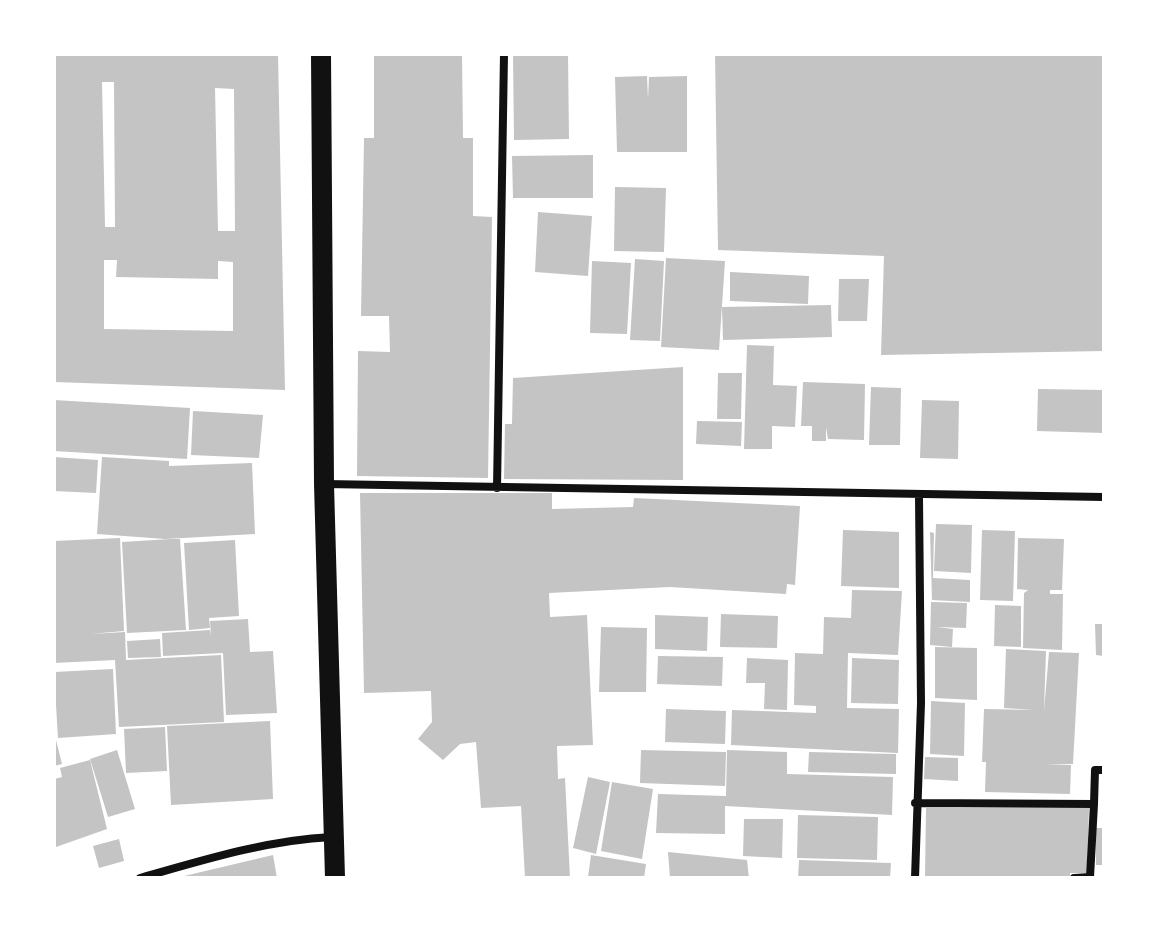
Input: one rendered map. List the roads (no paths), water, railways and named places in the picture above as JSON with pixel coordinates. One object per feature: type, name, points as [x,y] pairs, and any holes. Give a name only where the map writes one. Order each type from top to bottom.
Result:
[{"type":"main road","points":[[321,54],[324,484],[335,878]]},
{"type":"street","points":[[497,488],[504,54]]},
{"type":"street","points":[[324,484],[919,497],[1104,497]]},
{"type":"street","points":[[915,878],[915,803],[921,703],[919,497]]},
{"type":"street","points":[[1074,878],[1090,877],[1095,770],[1104,770]]},
{"type":"street","points":[[915,803],[1094,804]]},
{"type":"street","points":[[140,878],[288,841],[333,837]]}]
